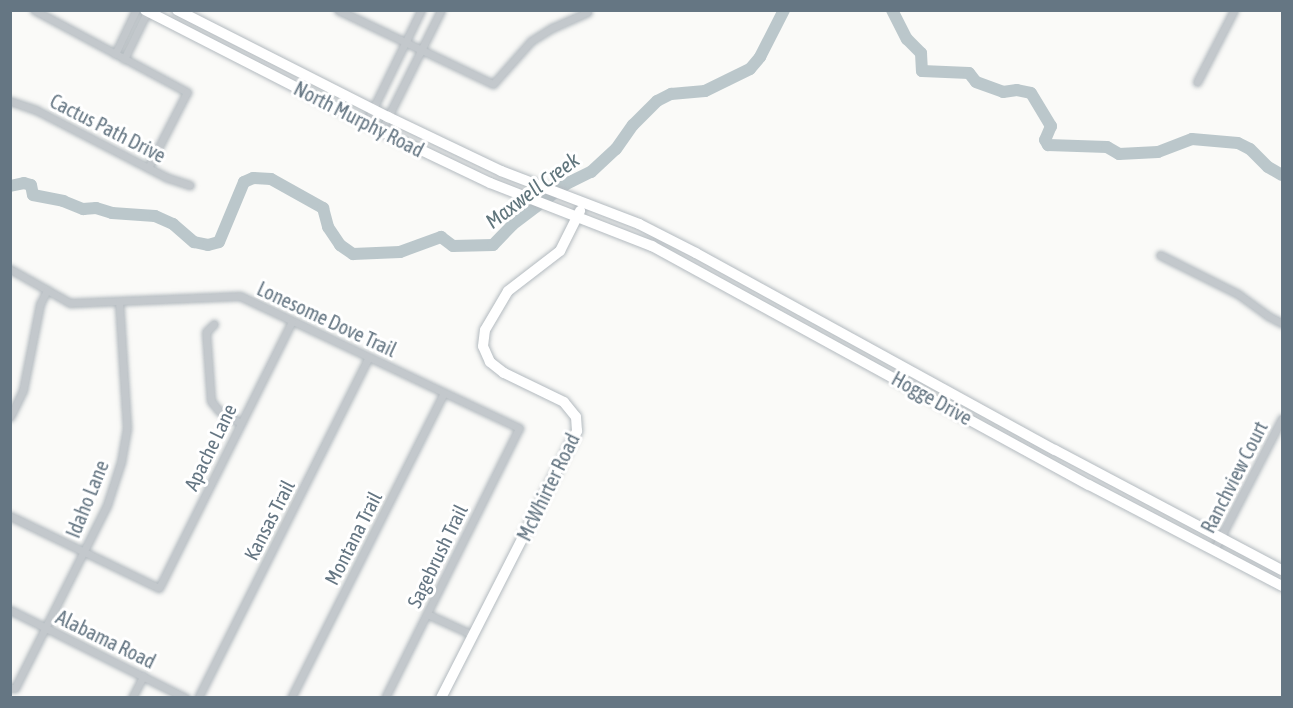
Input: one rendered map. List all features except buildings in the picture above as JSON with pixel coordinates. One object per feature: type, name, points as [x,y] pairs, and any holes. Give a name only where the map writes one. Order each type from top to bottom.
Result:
[{"type":"main road","name":"North Murphy Road","points":[[177,10],[388,117],[537,185],[579,201]]},
{"type":"main road","name":"North Murphy Road","points":[[144,11],[381,131],[490,183],[578,216]]},
{"type":"main road","name":"McWhirter Road","points":[[441,698],[573,442],[578,427],[574,413],[564,402],[493,366],[484,351],[483,335],[491,317],[508,291],[560,251],[578,216],[579,201]]},
{"type":"main road","name":"Hogge Drive","points":[[579,201],[639,225],[687,248],[1055,450],[1282,570]]},
{"type":"main road","name":"Hogge Drive","points":[[578,216],[652,246],[1049,463],[1282,586]]},
{"type":"main road","points":[[848,352],[855,339]]},
{"type":"main road","points":[[1049,463],[1055,450]]},
{"type":"street","points":[[34,10],[187,92],[148,168]]},
{"type":"street","points":[[338,10],[493,84],[531,41],[552,28],[588,12]]},
{"type":"street","points":[[366,123],[422,10]]},
{"type":"street","points":[[381,131],[441,10]]},
{"type":"street","points":[[1197,82],[1234,10]]},
{"type":"street","points":[[115,54],[144,11]]},
{"type":"street","points":[[124,59],[144,11]]},
{"type":"street","name":"Cactus Path Drive","points":[[10,101],[36,110],[148,168],[190,185]]},
{"type":"street","points":[[1160,255],[1238,294],[1268,316],[1282,323]]},
{"type":"street","name":"Lonesome Dove Trail","points":[[10,269],[70,303],[240,296],[519,428]]},
{"type":"street","points":[[10,417],[23,390],[40,304],[47,290]]},
{"type":"street","name":"Idaho Lane","points":[[10,688],[15,688],[107,505],[121,462],[127,428],[119,301]]},
{"type":"street","name":"Apache Lane","points":[[84,551],[159,588],[292,321]]},
{"type":"street","points":[[214,324],[206,332],[211,401],[219,411],[241,423]]},
{"type":"street","name":"Kansas Trail","points":[[198,698],[369,357]]},
{"type":"street","name":"Montana Trail","points":[[291,698],[444,393]]},
{"type":"street","name":"Ranchview Court","points":[[1214,550],[1282,418]]},
{"type":"street","name":"Sagebrush Trail","points":[[385,698],[519,428]]},
{"type":"street","points":[[10,516],[84,551]]},
{"type":"street","name":"Alabama Road","points":[[10,610],[186,698]]},
{"type":"street","points":[[427,614],[473,635]]},
{"type":"street","points":[[132,698],[143,676]]},
{"type":"waterway","name":"Maxwell Creek","points":[[10,186],[24,183],[31,185],[33,195],[63,201],[83,209],[96,208],[112,213],[155,216],[173,224],[194,242],[208,245],[219,242],[244,182],[253,178],[271,179],[323,208],[328,227],[340,245],[353,254],[400,252],[441,237],[453,246],[493,245],[512,225],[566,184],[591,172],[616,149],[633,125],[657,101],[671,94],[705,91],[750,69],[760,57],[784,10]]},
{"type":"waterway","name":"Maxwell Creek","points":[[892,10],[907,39],[921,53],[922,71],[969,73],[976,82],[1003,92],[1017,90],[1031,93],[1051,126],[1045,140],[1048,145],[1107,147],[1119,154],[1158,152],[1192,139],[1238,143],[1250,149],[1268,167],[1282,175]]}]
